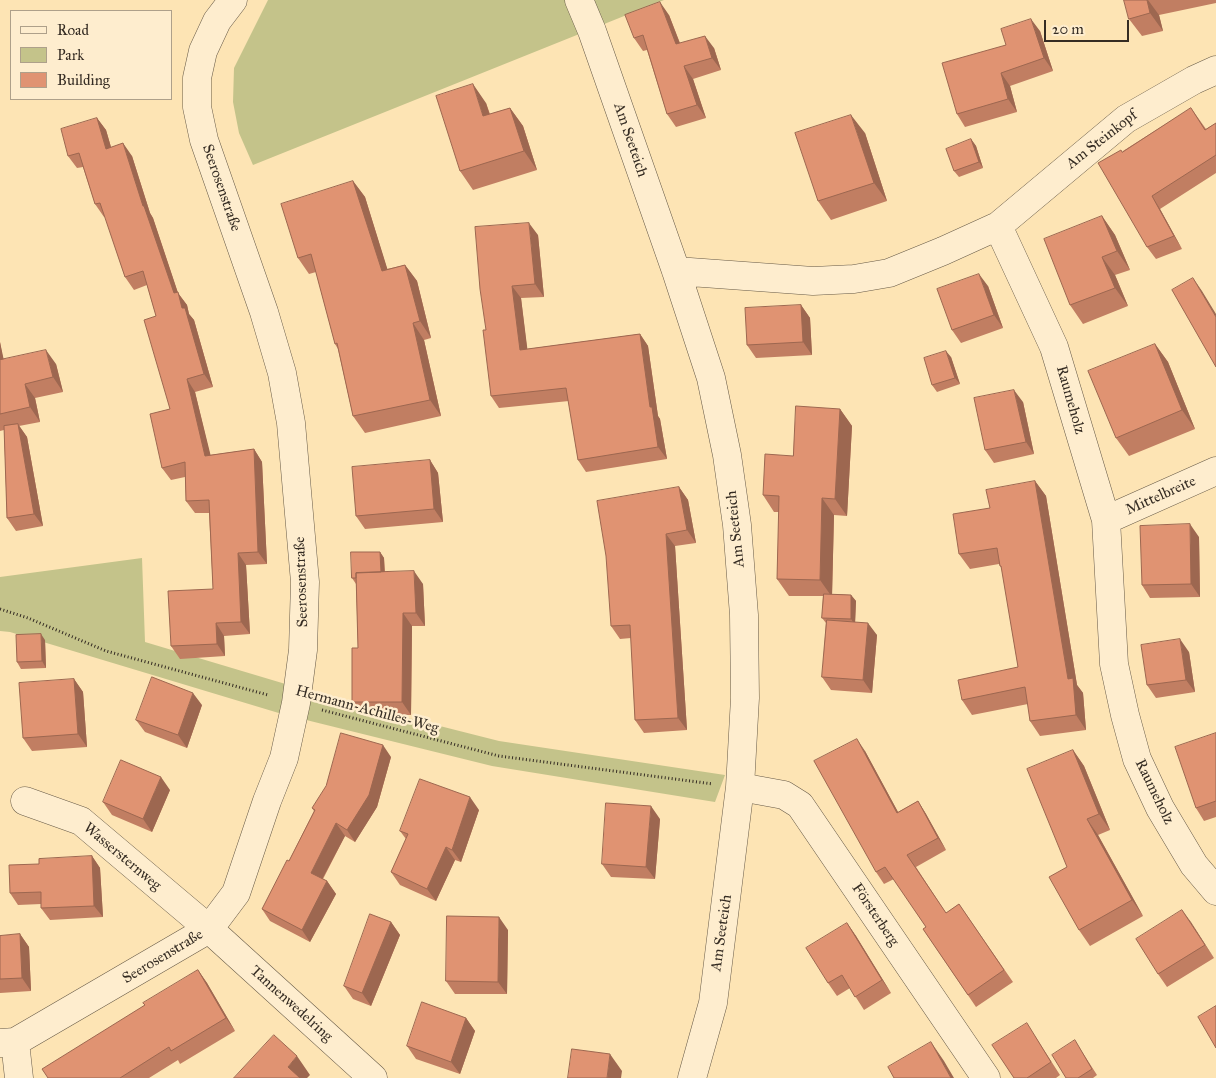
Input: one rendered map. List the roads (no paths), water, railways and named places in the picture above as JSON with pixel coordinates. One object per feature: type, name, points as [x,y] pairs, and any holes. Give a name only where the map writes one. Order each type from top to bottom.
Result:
[{"type":"street","name":"Seerosenstraße","points":[[8,1043],[209,929],[236,893],[267,801],[284,758],[296,703],[303,650],[305,582],[291,423],[282,373],[264,312],[204,140],[197,107],[197,78],[203,51],[217,21],[233,0]]},
{"type":"street","name":"Am Seeteich","points":[[579,0],[592,31],[676,271],[711,378],[727,455],[737,525],[744,615],[745,698],[740,788],[713,1003],[692,1078]]},
{"type":"street","name":"Am Steinkopf","points":[[998,226],[1126,119],[1194,80],[1216,70]]},
{"type":"street","points":[[676,271],[813,281],[854,279],[889,273],[998,226]]},
{"type":"street","name":"Raumeholz","points":[[998,226],[1054,347],[1106,520],[1114,664],[1137,759],[1160,808],[1174,832],[1194,865],[1216,891]]},
{"type":"street","name":"Mittelbreite","points":[[1106,520],[1216,471]]},
{"type":"street","name":"Försterberg","points":[[740,788],[784,795],[800,805],[986,1078]]},
{"type":"street","name":"Wassersternweg","points":[[25,801],[81,822],[209,929]]},
{"type":"street","name":"Tannenwedelring","points":[[209,929],[373,1078]]},
{"type":"street","points":[[8,1043],[19,1078]]}]
